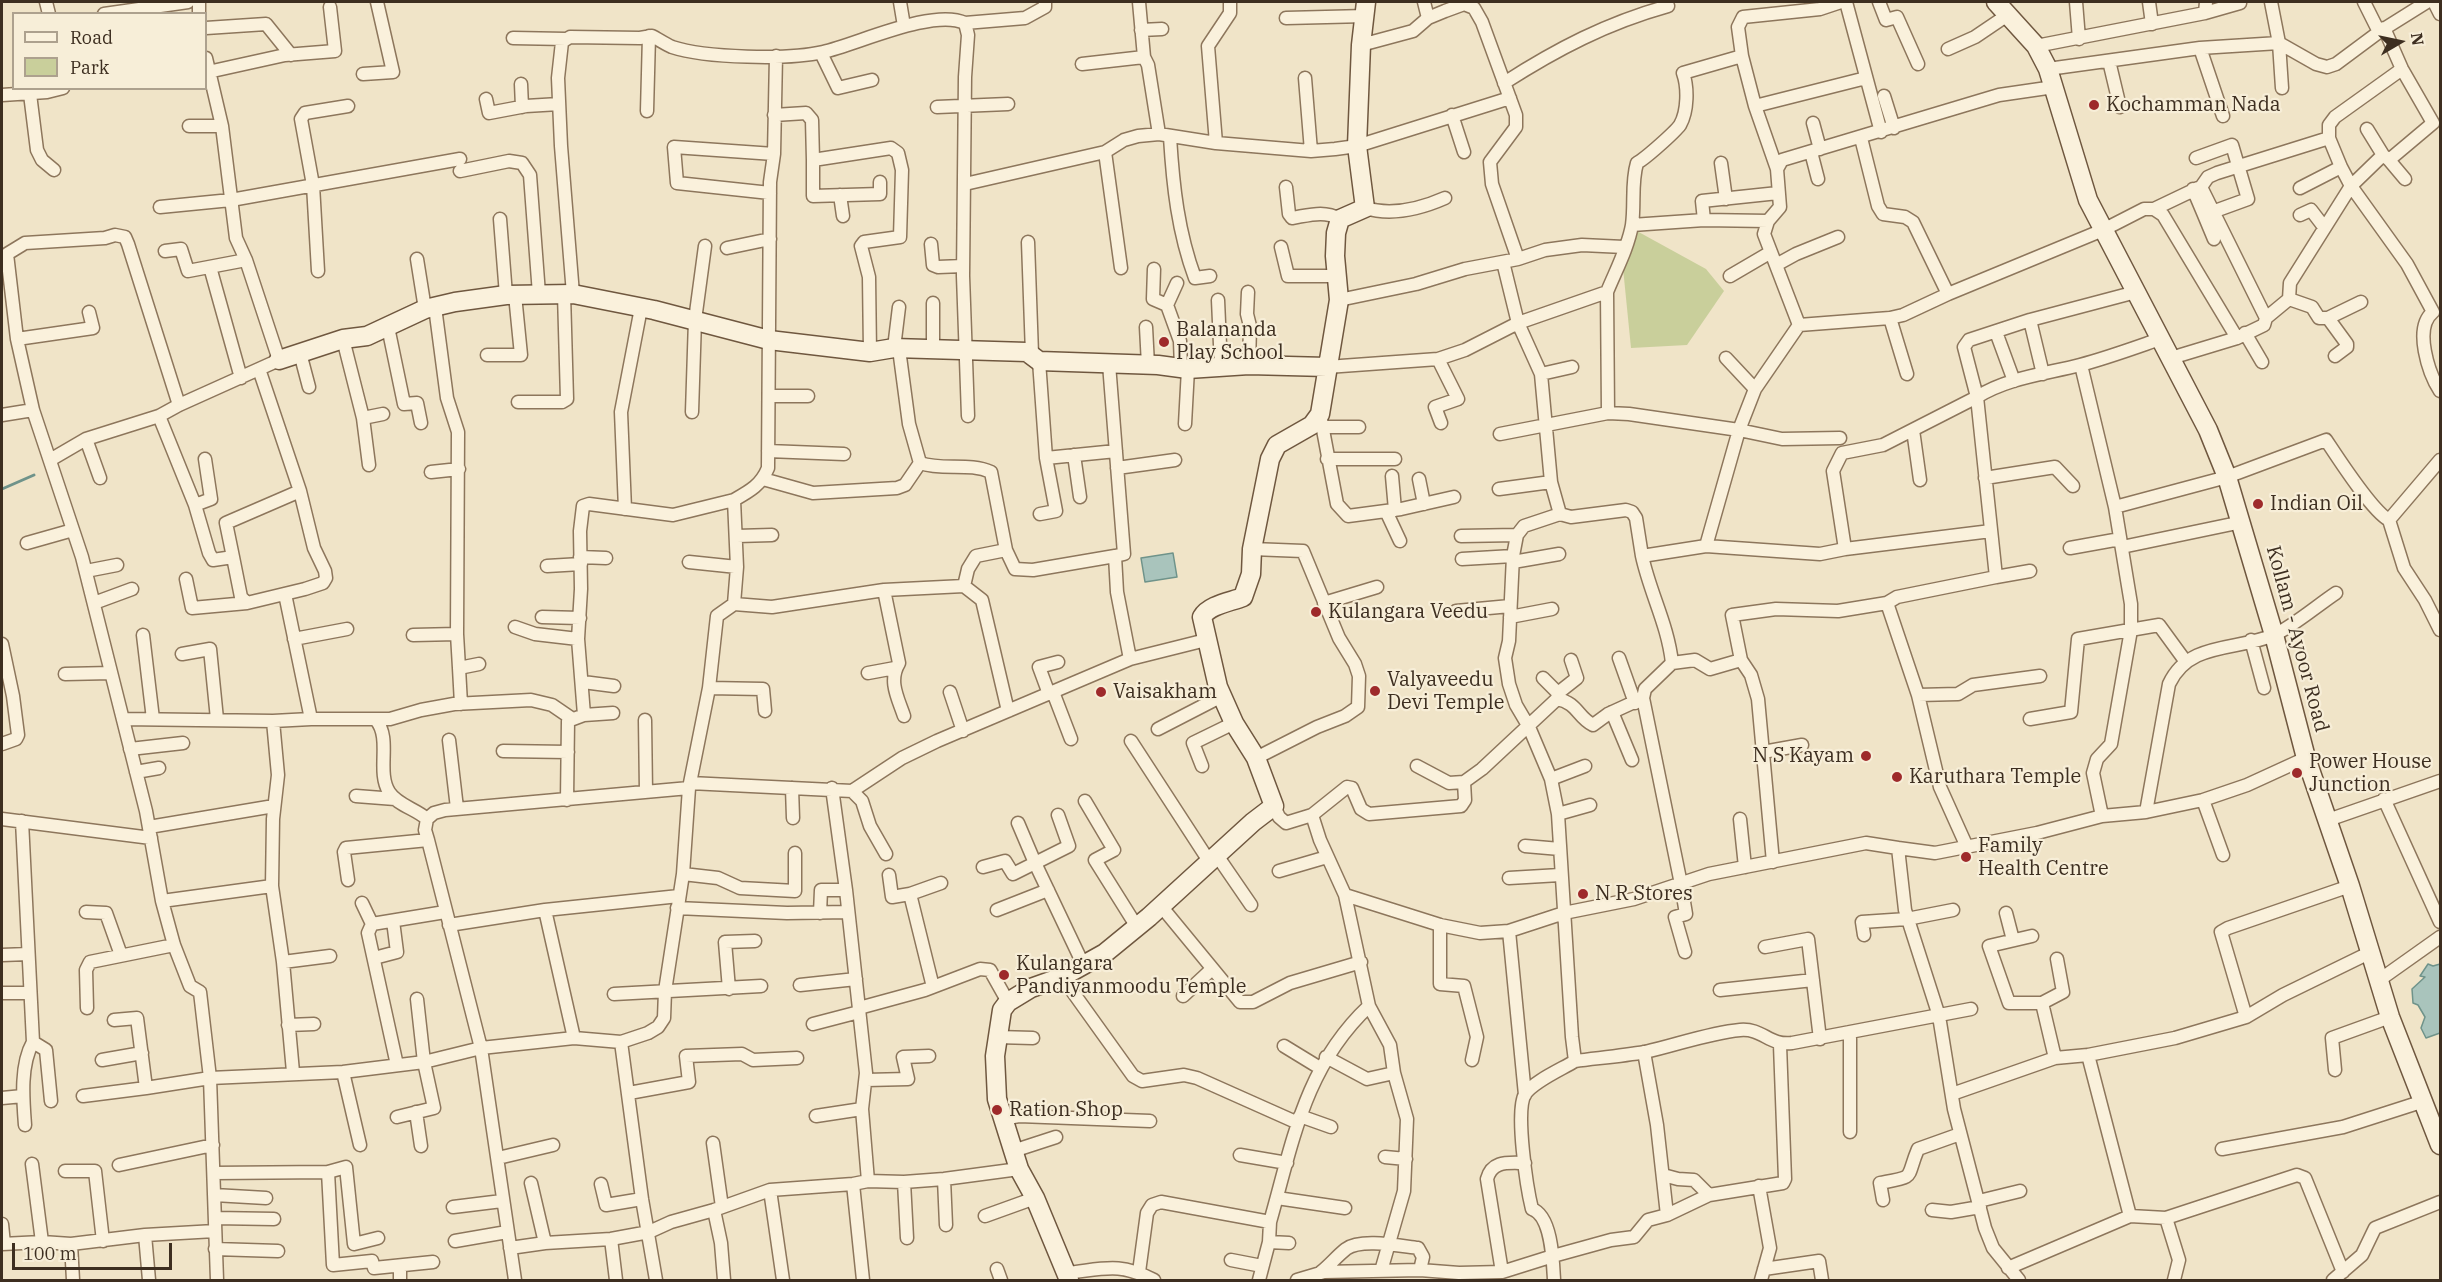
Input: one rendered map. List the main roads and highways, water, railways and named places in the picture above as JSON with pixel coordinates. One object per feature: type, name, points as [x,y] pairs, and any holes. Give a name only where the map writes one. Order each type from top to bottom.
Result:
[{"type":"water","points":[[1173,553],[1177,577],[1145,582],[1141,558]]},
{"type":"water","points":[[2428,964],[2433,966],[2440,964],[2440,1033],[2426,1038],[2421,1028],[2425,1017],[2418,1005],[2413,1003],[2412,989],[2425,977],[2420,976]]},
{"type":"waterway","points":[[2,489],[34,475]]},
{"type":"place","name":"Kochamman Nada","points":[[2094,105]]},
{"type":"place","name":"Balananda Play School","points":[[1164,342]]},
{"type":"place","name":"Indian Oil","points":[[2258,504]]},
{"type":"place","name":"Kulangara Veedu","points":[[1316,612]]},
{"type":"place","name":"Valyaveedu Devi Temple","points":[[1375,691]]},
{"type":"place","name":"Vaisakham","points":[[1101,692]]},
{"type":"place","name":"N S Kayam","points":[[1866,756]]},
{"type":"place","name":"Power House Junction","points":[[2297,773]]},
{"type":"place","name":"Karuthara Temple","points":[[1897,777]]},
{"type":"place","name":"Family Health Centre","points":[[1966,857]]},
{"type":"place","name":"N R Stores","points":[[1583,894]]},
{"type":"place","name":"Kulangara Pandiyanmoodu Temple","points":[[1004,975]]},
{"type":"place","name":"Ration Shop","points":[[997,1110]]}]
